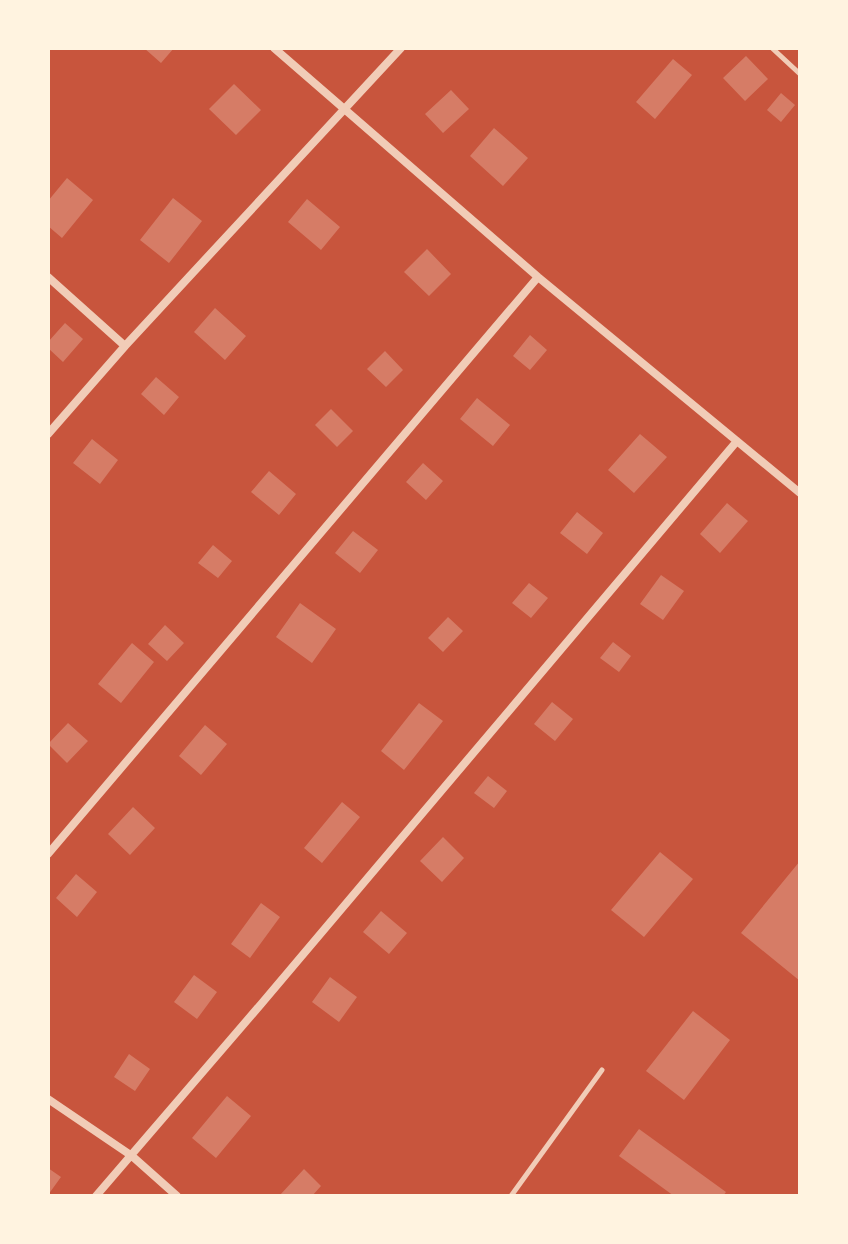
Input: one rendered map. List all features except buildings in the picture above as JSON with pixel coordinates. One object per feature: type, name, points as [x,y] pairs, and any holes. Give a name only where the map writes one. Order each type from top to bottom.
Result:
[{"type":"street","points":[[274,48],[538,277],[800,493]]},
{"type":"street","points":[[48,434],[125,346],[401,48]]},
{"type":"street","points":[[48,277],[125,346]]},
{"type":"street","points":[[48,854],[538,277]]},
{"type":"street","points":[[96,1196],[737,441]]},
{"type":"street","points":[[48,1099],[132,1156],[177,1196]]},
{"type":"lane","points":[[772,48],[800,74]]},
{"type":"lane","points":[[511,1196],[602,1070]]}]
